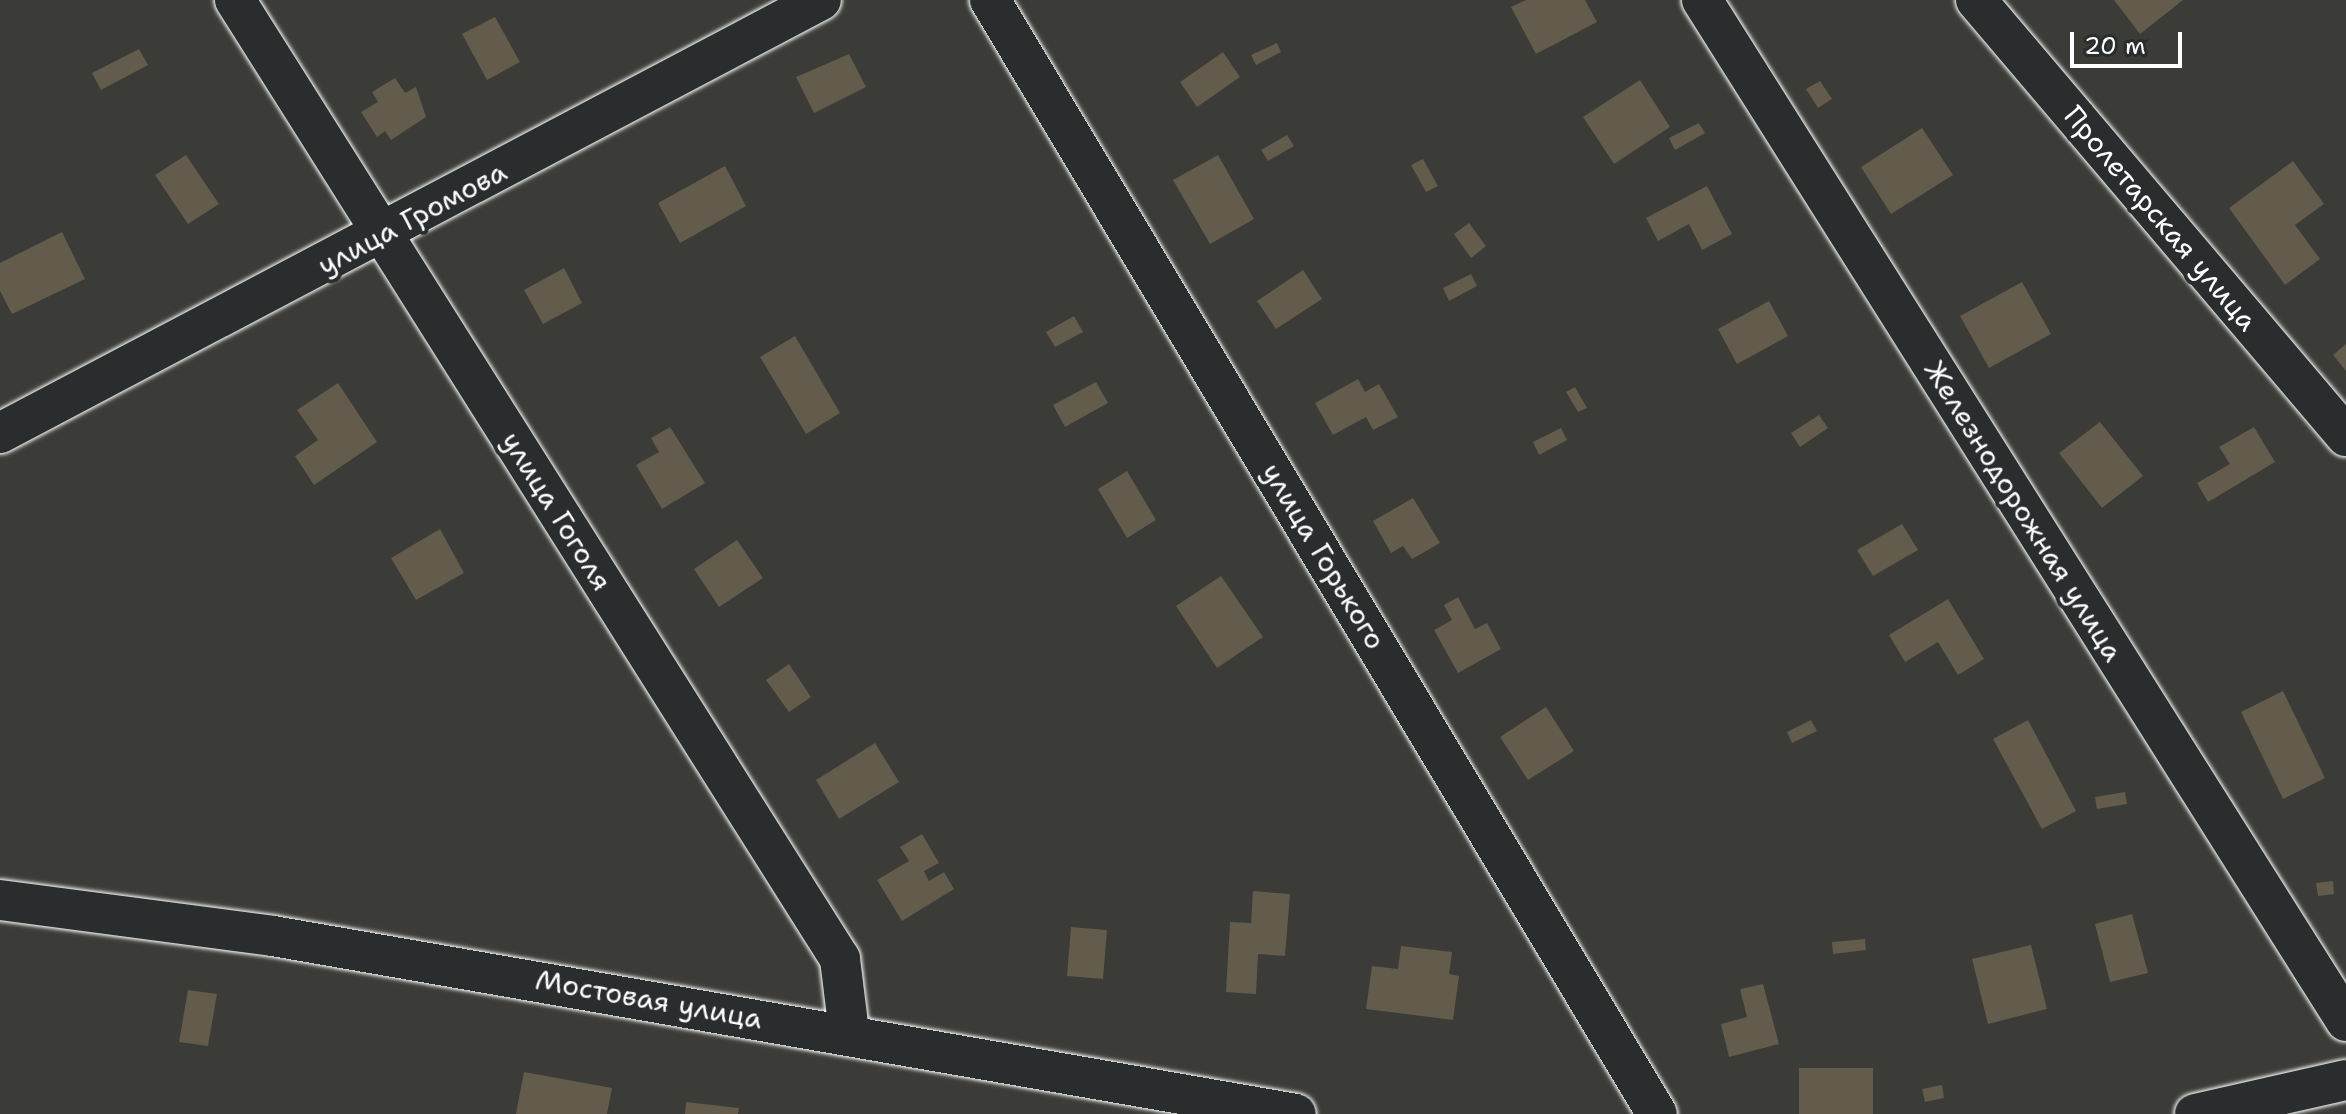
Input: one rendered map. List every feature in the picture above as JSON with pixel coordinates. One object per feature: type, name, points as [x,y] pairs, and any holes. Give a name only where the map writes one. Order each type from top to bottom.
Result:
[{"type":"street","name":"улица Гоголя","points":[[235,0],[840,959],[849,1032]]},
{"type":"street","name":"улица Громова","points":[[0,433],[821,0]]},
{"type":"street","name":"улица Горького","points":[[990,0],[1657,1114]]},
{"type":"street","name":"Железнодорожная улица","points":[[1702,0],[2346,1021]]},
{"type":"street","name":"Пролетарская улица","points":[[1976,0],[2346,436]]},
{"type":"street","name":"Мостовая улица","points":[[0,900],[273,936],[849,1032],[1296,1114]]},
{"type":"street","points":[[2195,1114],[2346,1080]]},
{"type":"building","points":[[1526,0],[1585,0],[1597,22],[1536,54],[1511,7]]},
{"type":"building","points":[[2114,0],[2183,0],[2140,34]]},
{"type":"building","points":[[495,17],[520,62],[487,80],[462,34]]},
{"type":"building","points":[[1277,43],[1281,52],[1256,65],[1251,55]]},
{"type":"building","points":[[139,49],[148,65],[101,90],[92,73]]},
{"type":"building","points":[[1223,52],[1240,77],[1197,107],[1180,82]]},
{"type":"building","points":[[849,54],[866,87],[814,113],[796,77]]},
{"type":"building","points":[[395,78],[405,93],[416,87],[426,117],[391,140],[385,131],[377,137],[361,112],[378,102],[372,92]]},
{"type":"building","points":[[1640,80],[1670,127],[1614,164],[1583,117]]},
{"type":"building","points":[[1820,81],[1832,99],[1818,108],[1806,89]]},
{"type":"building","points":[[1699,123],[1705,133],[1675,150],[1669,138]]},
{"type":"building","points":[[1922,128],[1953,175],[1891,214],[1861,167]]},
{"type":"building","points":[[1287,135],[1294,146],[1268,161],[1261,150]]},
{"type":"building","points":[[186,155],[219,204],[188,224],[155,175]]},
{"type":"building","points":[[1218,155],[1254,219],[1210,244],[1173,180]]},
{"type":"building","points":[[1423,159],[1438,186],[1426,192],[1411,165]]},
{"type":"building","points":[[2293,161],[2324,204],[2295,225],[2320,259],[2285,285],[2229,208]]},
{"type":"building","points":[[725,166],[746,206],[680,243],[658,203]]},
{"type":"building","points":[[1707,186],[1732,234],[1702,250],[1689,224],[1658,241],[1646,218]]},
{"type":"building","points":[[1469,223],[1486,246],[1471,258],[1454,234]]},
{"type":"building","points":[[62,232],[85,279],[12,314],[0,291],[0,263]]},
{"type":"building","points":[[564,268],[582,303],[543,324],[524,290]]},
{"type":"building","points":[[1303,270],[1322,299],[1276,329],[1257,301]]},
{"type":"building","points":[[1471,274],[1477,286],[1449,301],[1443,288]]},
{"type":"building","points":[[2022,282],[2051,334],[1989,368],[1960,316]]},
{"type":"building","points":[[1769,301],[1788,336],[1737,364],[1718,329]]},
{"type":"building","points":[[1074,316],[1083,332],[1055,347],[1046,332]]},
{"type":"building","points":[[795,336],[840,413],[806,434],[760,357]]},
{"type":"building","points":[[2346,344],[2346,371],[2333,355]]},
{"type":"building","points":[[1358,379],[1365,392],[1379,384],[1398,417],[1373,430],[1366,417],[1333,435],[1315,403]]},
{"type":"building","points":[[1096,382],[1108,403],[1065,427],[1053,405]]},
{"type":"building","points":[[338,383],[377,442],[314,485],[295,456],[318,440],[297,410]]},
{"type":"building","points":[[1575,387],[1587,408],[1578,412],[1566,392]]},
{"type":"building","points":[[1819,415],[1828,428],[1800,447],[1791,433]]},
{"type":"building","points":[[2100,422],[2143,476],[2102,508],[2059,453]]},
{"type":"building","points":[[670,427],[705,483],[662,509],[636,465],[659,452],[651,438]]},
{"type":"building","points":[[2254,427],[2275,462],[2208,502],[2197,483],[2230,464],[2219,447]]},
{"type":"building","points":[[1561,428],[1567,440],[1539,455],[1533,442]]},
{"type":"building","points":[[1127,471],[1156,520],[1127,538],[1098,489]]},
{"type":"building","points":[[1413,498],[1440,543],[1412,559],[1403,546],[1391,553],[1373,521]]},
{"type":"building","points":[[1902,524],[1918,550],[1873,576],[1857,550]]},
{"type":"building","points":[[440,529],[464,573],[416,600],[391,558]]},
{"type":"building","points":[[737,540],[763,578],[719,607],[694,569]]},
{"type":"building","points":[[1221,576],[1263,637],[1217,668],[1176,606]]},
{"type":"building","points":[[1458,597],[1475,629],[1487,623],[1501,649],[1458,673],[1434,630],[1452,620],[1444,605]]},
{"type":"building","points":[[1948,599],[1984,659],[1958,675],[1938,642],[1905,662],[1889,635]]},
{"type":"building","points":[[789,664],[811,697],[789,712],[766,680]]},
{"type":"building","points":[[2283,691],[2325,778],[2283,799],[2241,712]]},
{"type":"building","points":[[1546,707],[1574,751],[1528,780],[1500,737]]},
{"type":"building","points":[[1811,720],[1817,731],[1792,743],[1787,732]]},
{"type":"building","points":[[2028,720],[2076,811],[2042,829],[1993,739]]},
{"type":"building","points":[[875,743],[899,782],[839,819],[816,780]]},
{"type":"building","points":[[2125,792],[2127,804],[2097,809],[2095,797]]},
{"type":"building","points":[[922,834],[939,863],[924,871],[929,881],[944,872],[954,889],[902,921],[877,880],[909,861],[900,847]]},
{"type":"building","points":[[2333,881],[2334,894],[2318,896],[2316,883]]},
{"type":"building","points":[[1253,891],[1290,894],[1285,956],[1258,954],[1256,994],[1226,992],[1230,922],[1251,923]]},
{"type":"building","points":[[2132,914],[2148,973],[2110,982],[2095,924]]},
{"type":"building","points":[[1071,927],[1107,930],[1103,979],[1067,976]]},
{"type":"building","points":[[1865,939],[1866,950],[1833,954],[1832,942]]},
{"type":"building","points":[[2031,945],[2047,1009],[1988,1024],[1972,959]]},
{"type":"building","points":[[1401,946],[1452,952],[1449,974],[1459,976],[1453,1020],[1366,1009],[1372,966],[1398,969]]},
{"type":"building","points":[[1763,984],[1779,1044],[1729,1057],[1721,1024],[1747,1017],[1740,989]]},
{"type":"building","points":[[188,990],[217,994],[208,1046],[179,1042]]},
{"type":"building","points":[[1799,1068],[1873,1068],[1873,1114],[1799,1114]]},
{"type":"building","points":[[524,1072],[612,1088],[607,1114],[516,1114]]},
{"type":"building","points":[[1942,1085],[1944,1098],[1925,1102],[1922,1089]]},
{"type":"building","points":[[686,1102],[739,1108],[738,1114],[685,1114]]}]
